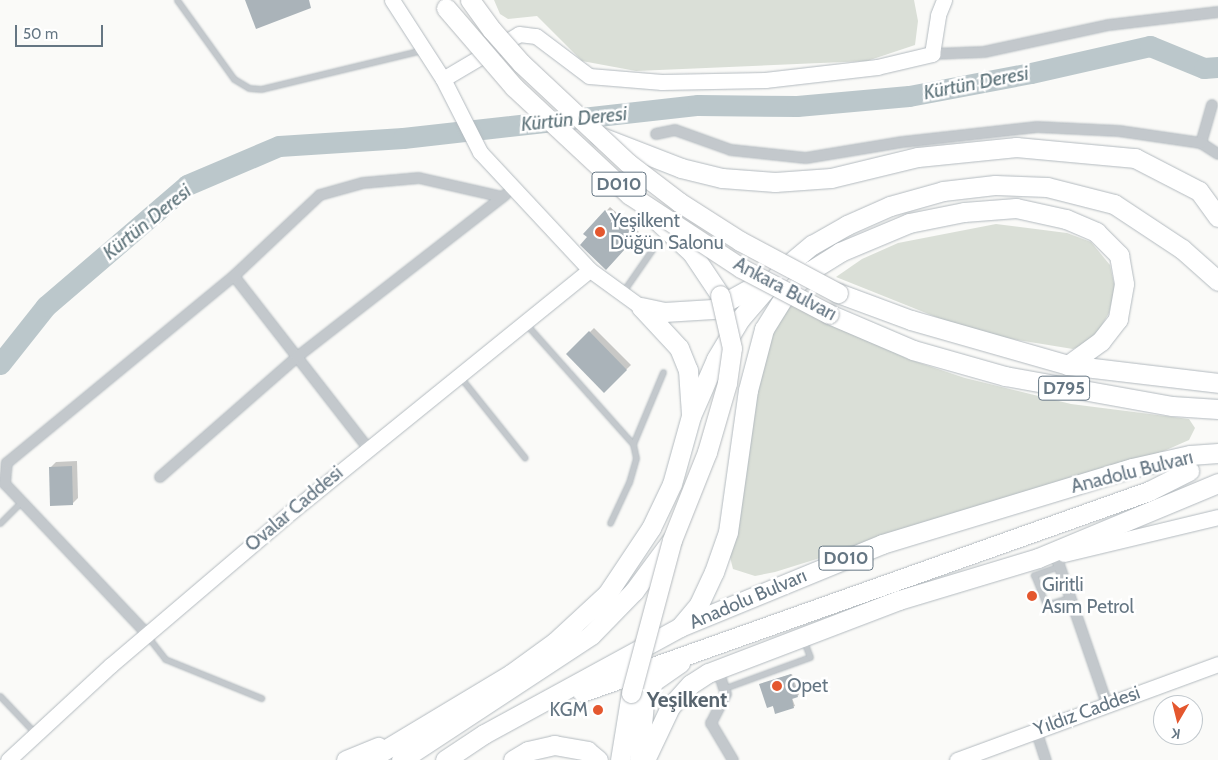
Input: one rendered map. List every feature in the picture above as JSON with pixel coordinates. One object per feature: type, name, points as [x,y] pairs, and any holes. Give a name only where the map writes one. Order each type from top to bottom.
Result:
[{"type":"highway","name":"Ankara Bulvarı","points":[[470,0],[492,30],[522,63],[597,135],[679,202],[740,241],[838,293],[911,320],[1068,365],[1218,383]]},
{"type":"highway","name":"Ankara Bulvarı","points":[[443,4],[514,87],[630,195],[741,268],[828,314],[913,350],[1005,376],[1086,393],[1172,406],[1218,409]]},
{"type":"highway","points":[[597,135],[681,168],[722,178],[775,182],[831,178],[918,157],[1016,147],[1135,158],[1199,191],[1218,217]]},
{"type":"highway","points":[[641,307],[664,312],[713,309],[738,298],[783,269],[812,245],[890,206],[943,191],[995,185],[1047,187],[1114,204],[1182,249],[1218,281]]},
{"type":"highway","points":[[620,760],[630,693],[672,540],[707,452],[727,383],[732,348],[720,295],[710,278],[692,253],[630,195]]},
{"type":"highway","points":[[680,627],[702,596],[728,532],[748,390],[764,329],[785,295],[810,271],[840,252],[910,223],[964,212],[1016,208],[1066,219],[1096,232],[1120,255],[1124,284],[1118,319],[1101,341],[1068,365]]},
{"type":"highway","points":[[368,760],[396,740],[511,674],[555,642],[606,594],[651,528],[672,484],[691,416],[716,359],[740,320],[783,269]]},
{"type":"highway","points":[[641,307],[679,348],[688,370],[691,416]]},
{"type":"highway","name":"Anadolu Bulvarı","points":[[445,760],[498,726],[680,627],[882,544],[1132,468],[1190,455],[1218,453]]},
{"type":"highway","points":[[498,726],[619,678],[1149,491],[1189,470]]},
{"type":"highway","points":[[645,760],[670,707],[691,684],[718,670],[899,600],[1057,557],[1218,483]]},
{"type":"highway","points":[[401,760],[591,635],[634,591],[672,540]]},
{"type":"highway","points":[[639,760],[642,712],[654,681],[676,664],[770,625]]},
{"type":"highway","points":[[346,760],[396,740]]},
{"type":"highway","points":[[513,760],[528,751],[554,745],[587,751],[598,760]]},
{"type":"street","points":[[392,0],[425,49],[444,81],[480,152],[508,193],[590,270],[641,307]]},
{"type":"street","points":[[932,54],[935,7],[944,0]]},
{"type":"street","points":[[444,81],[519,34],[536,36],[589,76],[662,82],[765,80],[877,68],[932,54],[984,52],[1109,25],[1218,12]]},
{"type":"street","points":[[1201,143],[1215,104]]},
{"type":"street","points":[[656,134],[674,130],[731,150],[806,158],[903,142],[1037,127],[1119,131],[1201,143],[1218,154]]},
{"type":"street","points":[[147,634],[5,484],[7,463],[234,276],[320,194],[363,183],[419,178],[508,193]]},
{"type":"street","points":[[160,477],[297,358],[508,193]]},
{"type":"street","name":"Ovalar Caddesi","points":[[8,760],[147,634],[368,448],[590,270]]},
{"type":"street","points":[[234,276],[368,448]]},
{"type":"street","points":[[1107,704],[1057,557],[1218,517]]},
{"type":"street","name":"Yıldız Caddesi","points":[[957,760],[1218,664]]},
{"type":"street","points":[[718,670],[725,688],[723,703],[711,724],[733,760]]},
{"type":"street","points":[[1036,730],[1046,760]]},
{"type":"lane","points":[[177,0],[234,79],[250,88],[261,89],[425,49]]},
{"type":"lane","points":[[622,293],[658,241]]},
{"type":"lane","points":[[526,323],[633,444],[636,458],[630,482],[610,523]]},
{"type":"lane","points":[[633,444],[663,372]]},
{"type":"lane","points":[[459,376],[526,458]]},
{"type":"lane","points":[[0,523],[21,502]]},
{"type":"lane","points":[[1057,557],[1034,575],[1046,605],[1070,597]]},
{"type":"lane","points":[[147,634],[165,659],[261,698]]},
{"type":"lane","points":[[725,688],[810,657],[803,636]]},
{"type":"lane","points":[[0,696],[36,734]]},
{"type":"shaded area","points":[[494,0],[914,0],[918,21],[915,45],[867,61],[636,71],[582,61],[537,16],[508,19],[500,14]]},
{"type":"shaded area","points":[[996,224],[1067,233],[1091,242],[1110,265],[1115,288],[1109,313],[1094,339],[1073,349],[1000,337],[951,323],[836,277],[862,259],[898,243]]},
{"type":"shaded area","points":[[793,303],[908,359],[965,378],[1071,404],[1189,419],[1195,428],[1189,440],[1164,451],[775,572],[755,576],[733,569],[729,553],[768,333]]},
{"type":"building","points":[[245,0],[309,0],[311,8],[256,29]]},
{"type":"building","points":[[605,210],[636,237],[606,270],[580,245],[587,237],[583,234]]},
{"type":"building","points":[[589,331],[627,370],[604,393],[566,354]]},
{"type":"building","points":[[72,466],[73,505],[50,506],[49,467]]},
{"type":"building","points":[[791,674],[798,697],[792,699],[794,708],[775,714],[773,706],[767,708],[759,684]]},
{"type":"waterway","name":"Kürtün Deresi","points":[[0,364],[46,306],[187,185],[279,146],[403,138],[698,105],[797,106],[909,96],[1031,73],[1150,46],[1204,68],[1218,67]]},
{"type":"place","name":"Yeşilkent Düğün Salonu","points":[[600,232]]},
{"type":"place","name":"Giritli Asım Petrol","points":[[1032,596]]},
{"type":"place","name":"Opet","points":[[777,686]]},
{"type":"place","name":"KGM","points":[[598,710]]},
{"type":"district","name":"Yeşilkent","points":[[687,700]]}]
